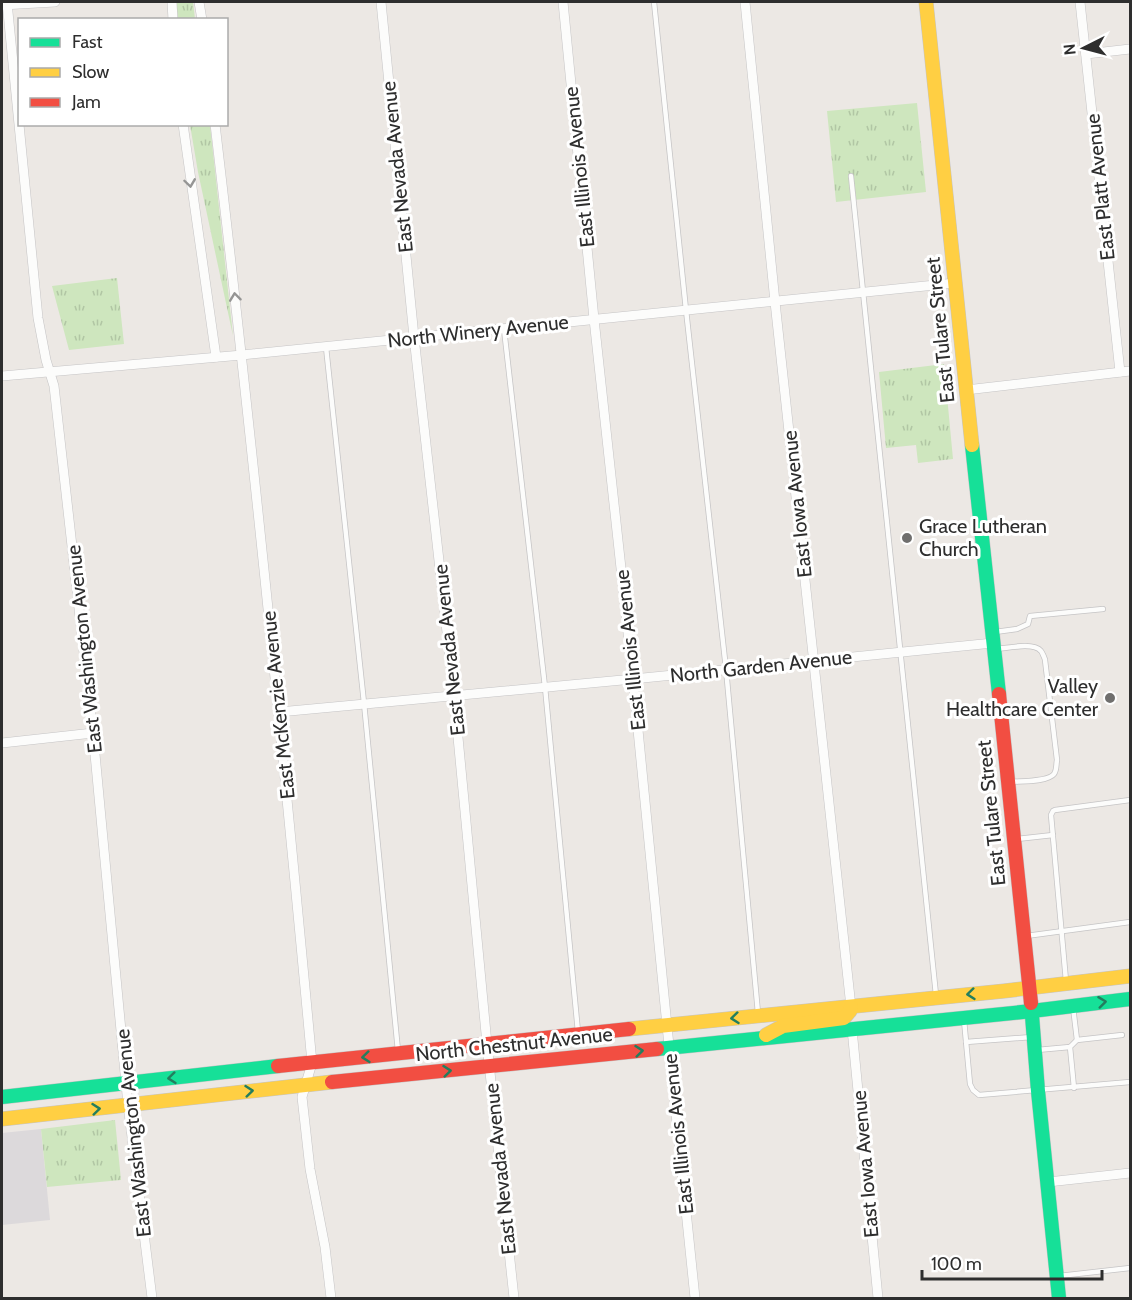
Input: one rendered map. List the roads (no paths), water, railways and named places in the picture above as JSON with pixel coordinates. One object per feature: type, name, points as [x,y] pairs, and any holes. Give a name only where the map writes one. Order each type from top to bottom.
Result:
[{"type":"main road","name":"East Tulare Street","points":[[926,2],[1032,1011],[1059,1299]]},
{"type":"main road","name":"North Chestnut Avenue","points":[[2,1097],[1131,976]]},
{"type":"main road","name":"North Chestnut Avenue","points":[[2,1119],[1131,999]]},
{"type":"main road","points":[[762,1038],[783,1026],[844,1018],[851,1007]]},
{"type":"street","points":[[5,4],[55,2]]},
{"type":"street","points":[[172,2],[173,18]]},
{"type":"street","points":[[199,2],[202,18]]},
{"type":"street","name":"East Nevada Avenue","points":[[381,2],[414,338],[454,695],[489,1067],[514,1299]]},
{"type":"street","name":"East Illinois Avenue","points":[[563,2],[695,1299]]},
{"type":"street","name":"East Iowa Avenue","points":[[745,2],[851,1007]]},
{"type":"street","name":"East Platt Avenue","points":[[1080,2],[1126,372]]},
{"type":"street","name":"East Washington Avenue","points":[[5,4],[38,318],[46,360],[54,386],[93,733],[128,1105],[152,1299]]},
{"type":"street","points":[[1086,54],[1131,49]]},
{"type":"street","points":[[183,126],[216,357]]},
{"type":"street","name":"East McKenzie Avenue","points":[[215,126],[242,355],[279,712],[312,1063],[302,1097],[305,1133],[331,1299]]},
{"type":"street","name":"North Winery Avenue","points":[[2,376],[242,355],[955,283]]},
{"type":"street","points":[[966,390],[1126,372]]},
{"type":"street","name":"North Garden Avenue","points":[[279,712],[633,679],[993,641]]},
{"type":"street","points":[[2,743],[93,733]]},
{"type":"street","name":"East Iowa Avenue","points":[[852,1029],[878,1299]]},
{"type":"street","points":[[1048,1182],[1131,1173]]},
{"type":"lane","points":[[654,2],[726,669],[759,1016]]},
{"type":"lane","points":[[851,176],[936,998]]},
{"type":"lane","points":[[504,329],[545,687],[579,1035]]},
{"type":"lane","points":[[326,346],[398,1053]]},
{"type":"lane","points":[[993,641],[1028,624],[1030,616],[1103,609]]},
{"type":"lane","points":[[993,641],[1035,647],[1041,651],[1045,660],[1057,760],[1053,776],[1047,779],[1007,783]]},
{"type":"lane","points":[[1067,984],[1051,815],[1053,811],[1131,800]]},
{"type":"lane","points":[[1013,839],[1053,835]]},
{"type":"lane","points":[[1024,936],[1131,922]]},
{"type":"lane","points":[[1073,1005],[1077,1040]]},
{"type":"lane","points":[[964,1017],[970,1084],[973,1090],[980,1095],[1131,1082]]},
{"type":"lane","points":[[966,1042],[1070,1047],[1077,1040],[1122,1035]]},
{"type":"lane","points":[[1070,1047],[1074,1088]]},
{"type":"lane","points":[[1057,1276],[1131,1268]]},
{"type":"place","name":"Grace Lutheran Church","points":[[907,538]]},
{"type":"place","name":"Valley Healthcare Center","points":[[1110,698]]}]
